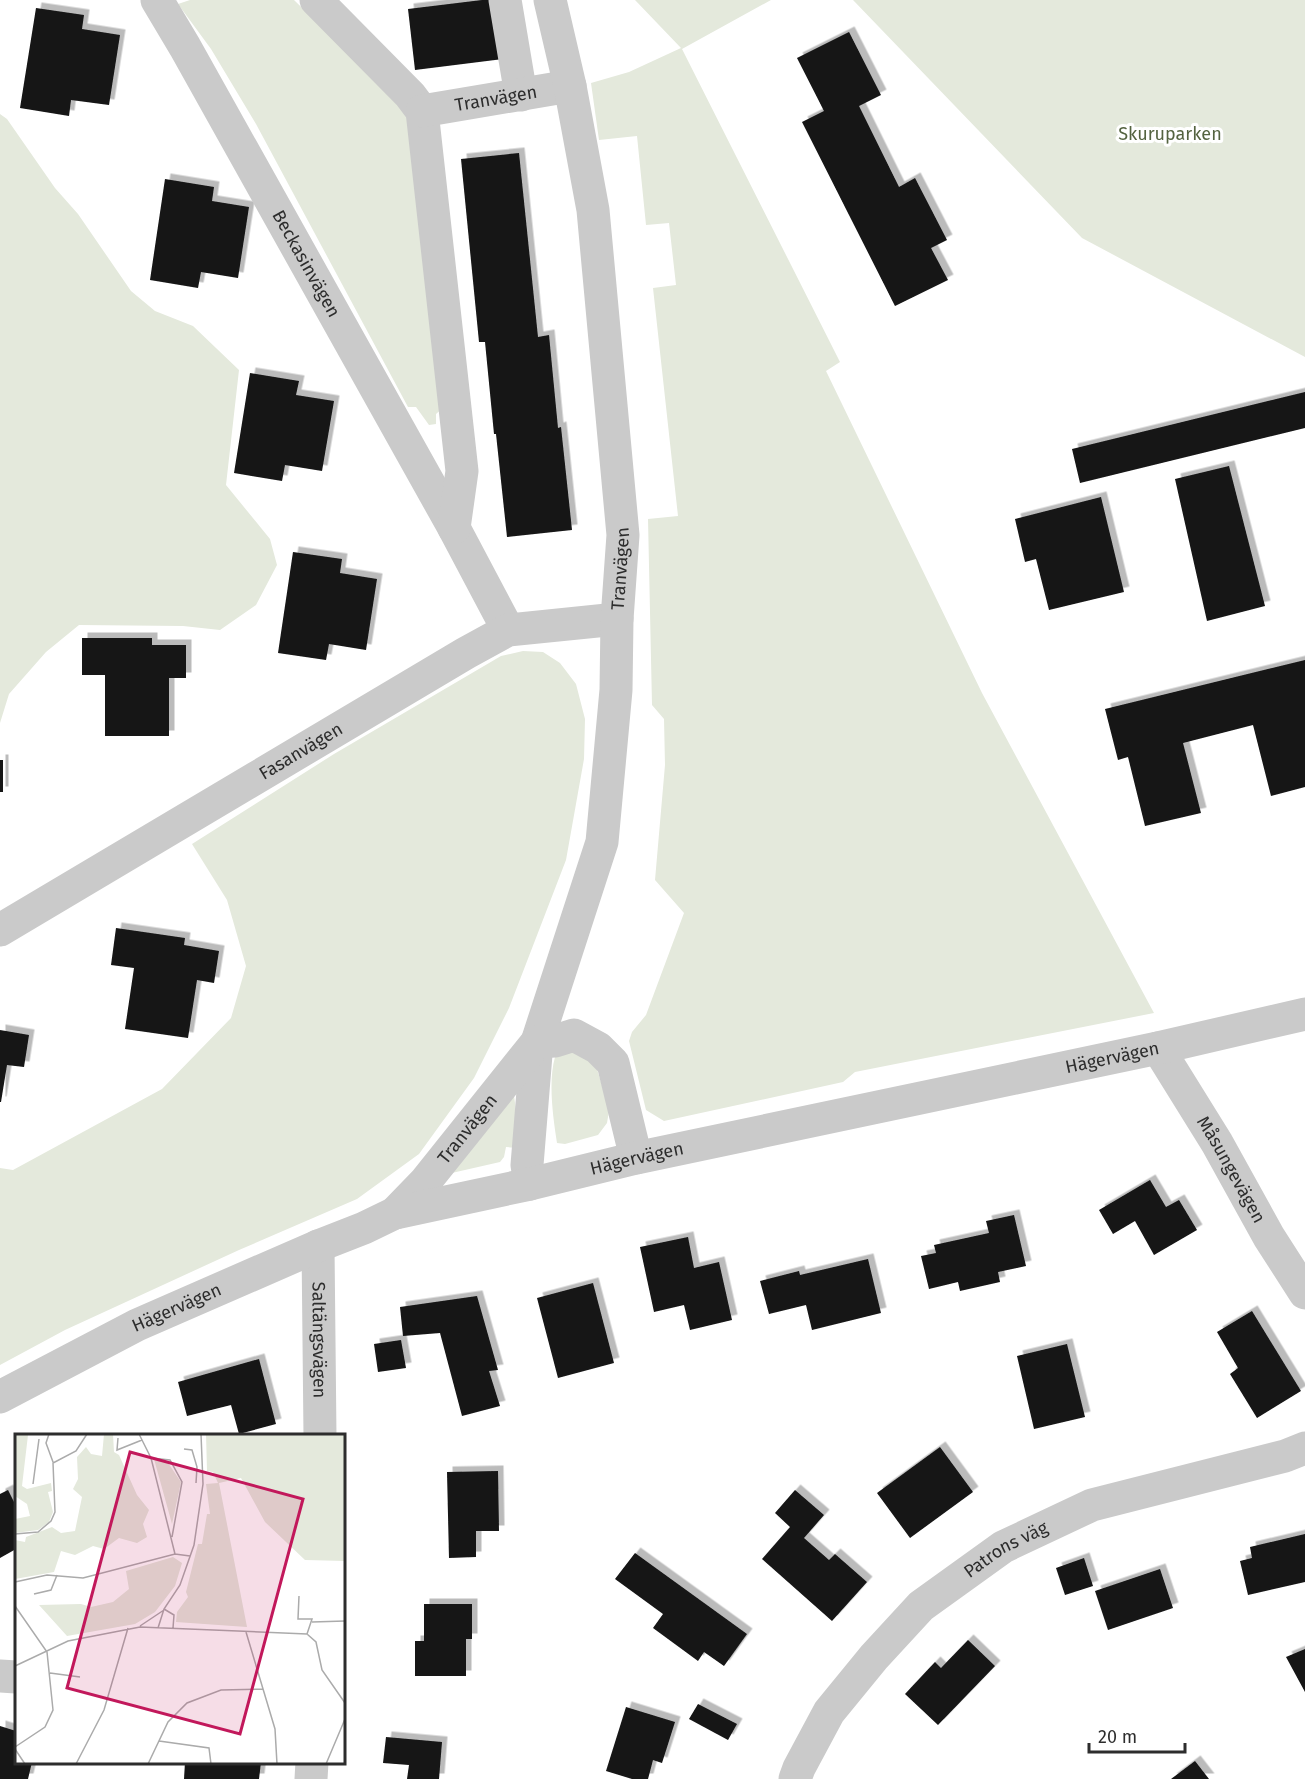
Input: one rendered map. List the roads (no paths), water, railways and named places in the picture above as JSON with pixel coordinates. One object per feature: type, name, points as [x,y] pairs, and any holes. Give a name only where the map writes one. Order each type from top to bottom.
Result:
[{"type":"street","name":"Beckasinvägen","points":[[158,0],[454,528],[508,630]]},
{"type":"street","points":[[316,0],[410,95],[422,111],[462,471],[454,528]]},
{"type":"street","points":[[505,0],[521,94]]},
{"type":"street","name":"Tranvägen","points":[[530,1184],[526,1165],[537,1042],[602,842],[616,690],[617,620],[623,535],[593,210],[570,86],[550,0]]},
{"type":"street","name":"Tranvägen","points":[[422,111],[570,86]]},
{"type":"street","name":"Fasanvägen","points":[[0,930],[508,630],[617,620]]},
{"type":"street","name":"Hägervägen","points":[[0,1397],[137,1325],[395,1213],[636,1158],[1158,1048],[1305,1014]]},
{"type":"street","points":[[537,1042],[555,1041],[574,1035],[598,1048],[613,1063],[636,1158]]},
{"type":"street","name":"Tranvägen","points":[[395,1213],[425,1182],[537,1042]]},
{"type":"street","name":"Måsungevägen","points":[[1158,1048],[1217,1143],[1269,1237],[1305,1293]]},
{"type":"street","name":"Saltängsvägen","points":[[318,1246],[320,1434]]},
{"type":"street","name":"Patrons väg","points":[[795,1779],[828,1712],[874,1657],[921,1606],[1003,1547],[1092,1505],[1285,1456],[1305,1448]]},
{"type":"street","points":[[0,1676],[15,1677]]},
{"type":"street","points":[[310,1779],[312,1764]]},
{"type":"park label","name":"Skuruparken","points":[[1170,134]]}]
